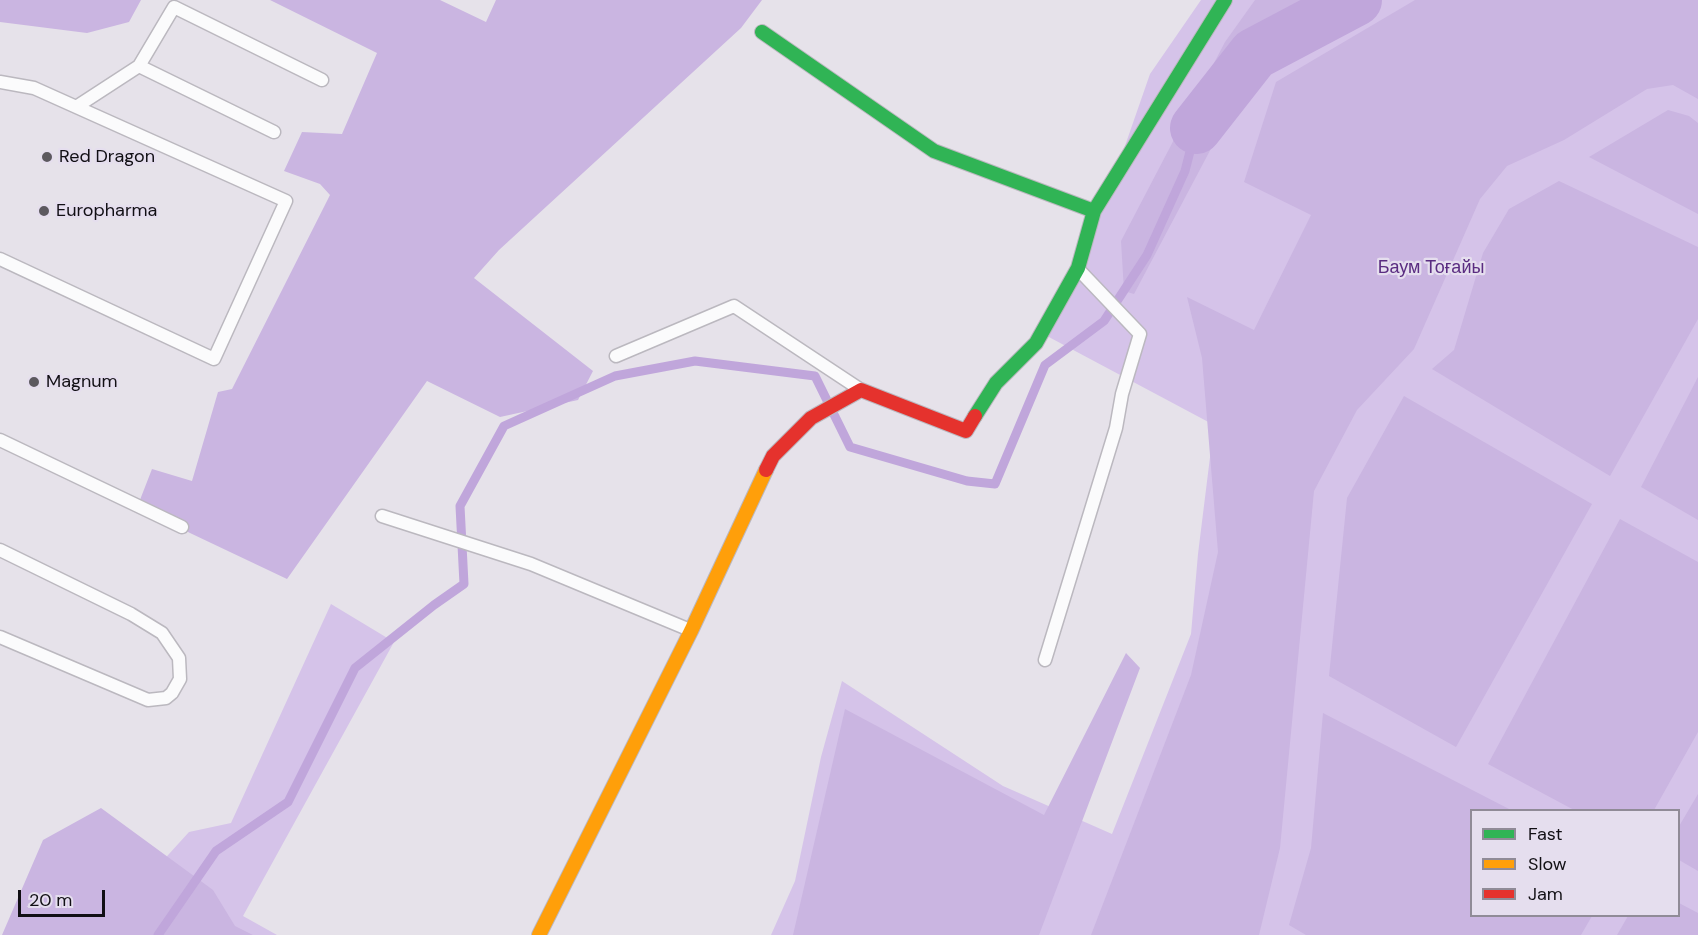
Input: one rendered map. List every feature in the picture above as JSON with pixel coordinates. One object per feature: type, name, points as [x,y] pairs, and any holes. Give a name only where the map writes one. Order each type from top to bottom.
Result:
[{"type":"street","points":[[539,935],[691,631],[773,456],[814,416],[861,390],[966,431],[996,383],[1036,343],[1078,268],[1094,211],[1225,0]]},
{"type":"street","points":[[762,32],[934,151],[1094,211]]},
{"type":"lane","points":[[76,107],[139,66],[174,7],[322,80]]},
{"type":"lane","points":[[139,66],[274,132]]},
{"type":"lane","points":[[0,82],[34,88],[286,201],[214,359],[0,259]]},
{"type":"lane","points":[[1045,660],[1116,428],[1122,394],[1140,334],[1078,268]]},
{"type":"lane","points":[[616,356],[734,306],[861,390]]},
{"type":"lane","points":[[0,440],[182,527]]},
{"type":"lane","points":[[382,516],[531,564],[691,631]]},
{"type":"lane","points":[[0,550],[131,614],[162,633],[179,658],[180,679],[172,693],[166,698],[148,700],[0,637]]},
{"type":"green space","points":[[0,0],[141,0],[129,22],[87,33],[0,22]]},
{"type":"green space","points":[[270,0],[440,0],[486,22],[496,0],[762,0],[741,28],[499,250],[474,278],[593,371],[578,400],[500,417],[427,381],[287,579],[190,533],[138,505],[152,469],[192,481],[218,392],[232,389],[330,195],[320,184],[284,171],[302,132],[342,134],[377,53]]},
{"type":"green space","name":"Баум Тоғайы","points":[[1201,0],[1698,0],[1698,935],[771,935],[795,881],[821,757],[842,681],[1003,786],[1112,834],[1191,634],[1214,425],[1047,336],[1111,186],[1150,74]]},
{"type":"green space","points":[[1255,0],[1346,0],[1259,58],[1134,294],[1124,291],[1121,241],[1225,42]]},
{"type":"green space","points":[[1415,0],[1698,0],[1698,99],[1673,85],[1647,89],[1564,140],[1507,166],[1480,199],[1414,349],[1357,410],[1314,491],[1280,848],[1259,935],[1091,935],[1191,675],[1218,552],[1202,358],[1187,297],[1254,330],[1311,215],[1244,182],[1276,82]]},
{"type":"green space","points":[[1668,110],[1689,116],[1698,123],[1698,214],[1589,157]]},
{"type":"green space","points":[[1559,181],[1698,247],[1698,319],[1610,476],[1432,369],[1454,350],[1483,253],[1509,209]]},
{"type":"green space","points":[[1698,377],[1698,520],[1641,487]]},
{"type":"green space","points":[[1404,396],[1592,504],[1456,747],[1329,676],[1347,498]]},
{"type":"green space","points":[[1620,519],[1698,562],[1698,732],[1655,809],[1572,809],[1488,764]]},
{"type":"green space","points":[[331,604],[394,642],[243,916],[277,935],[112,935],[149,876],[189,832],[231,823]]},
{"type":"green space","points":[[1126,653],[1140,668],[1039,935],[793,935],[845,709],[1044,815]]},
{"type":"green space","points":[[1323,713],[1509,809],[1470,809],[1470,917],[1591,917],[1581,935],[1306,935],[1289,925],[1311,848]]},
{"type":"green space","points":[[1698,794],[1698,871],[1680,861],[1680,825]]},
{"type":"green space","points":[[101,808],[213,890],[235,926],[253,935],[2,935],[43,840]]},
{"type":"green space","points":[[1680,904],[1698,913],[1698,935],[1617,935],[1627,917],[1680,917]]},
{"type":"waterway","points":[[1196,128],[1254,54],[1356,0]]},
{"type":"waterway","points":[[158,935],[216,851],[288,802],[355,668],[464,584],[460,506],[504,426],[615,376],[695,361],[815,376],[850,447],[967,481],[995,484],[1045,365],[1104,321],[1147,255],[1185,171],[1196,128]]},
{"type":"traffic: fast","points":[[975,416],[996,383],[1036,343],[1078,268],[1094,211],[1225,0]]},
{"type":"traffic: fast","points":[[762,32],[934,151],[1094,211]]},
{"type":"traffic: slow","points":[[539,935],[691,631],[766,470]]},
{"type":"traffic: jam","points":[[766,470],[773,456],[811,418],[861,390],[966,431],[975,416]]},
{"type":"place","name":"Red Dragon","points":[[47,157]]},
{"type":"place","name":"Europharma","points":[[44,211]]},
{"type":"place","name":"Magnum","points":[[34,382]]}]
